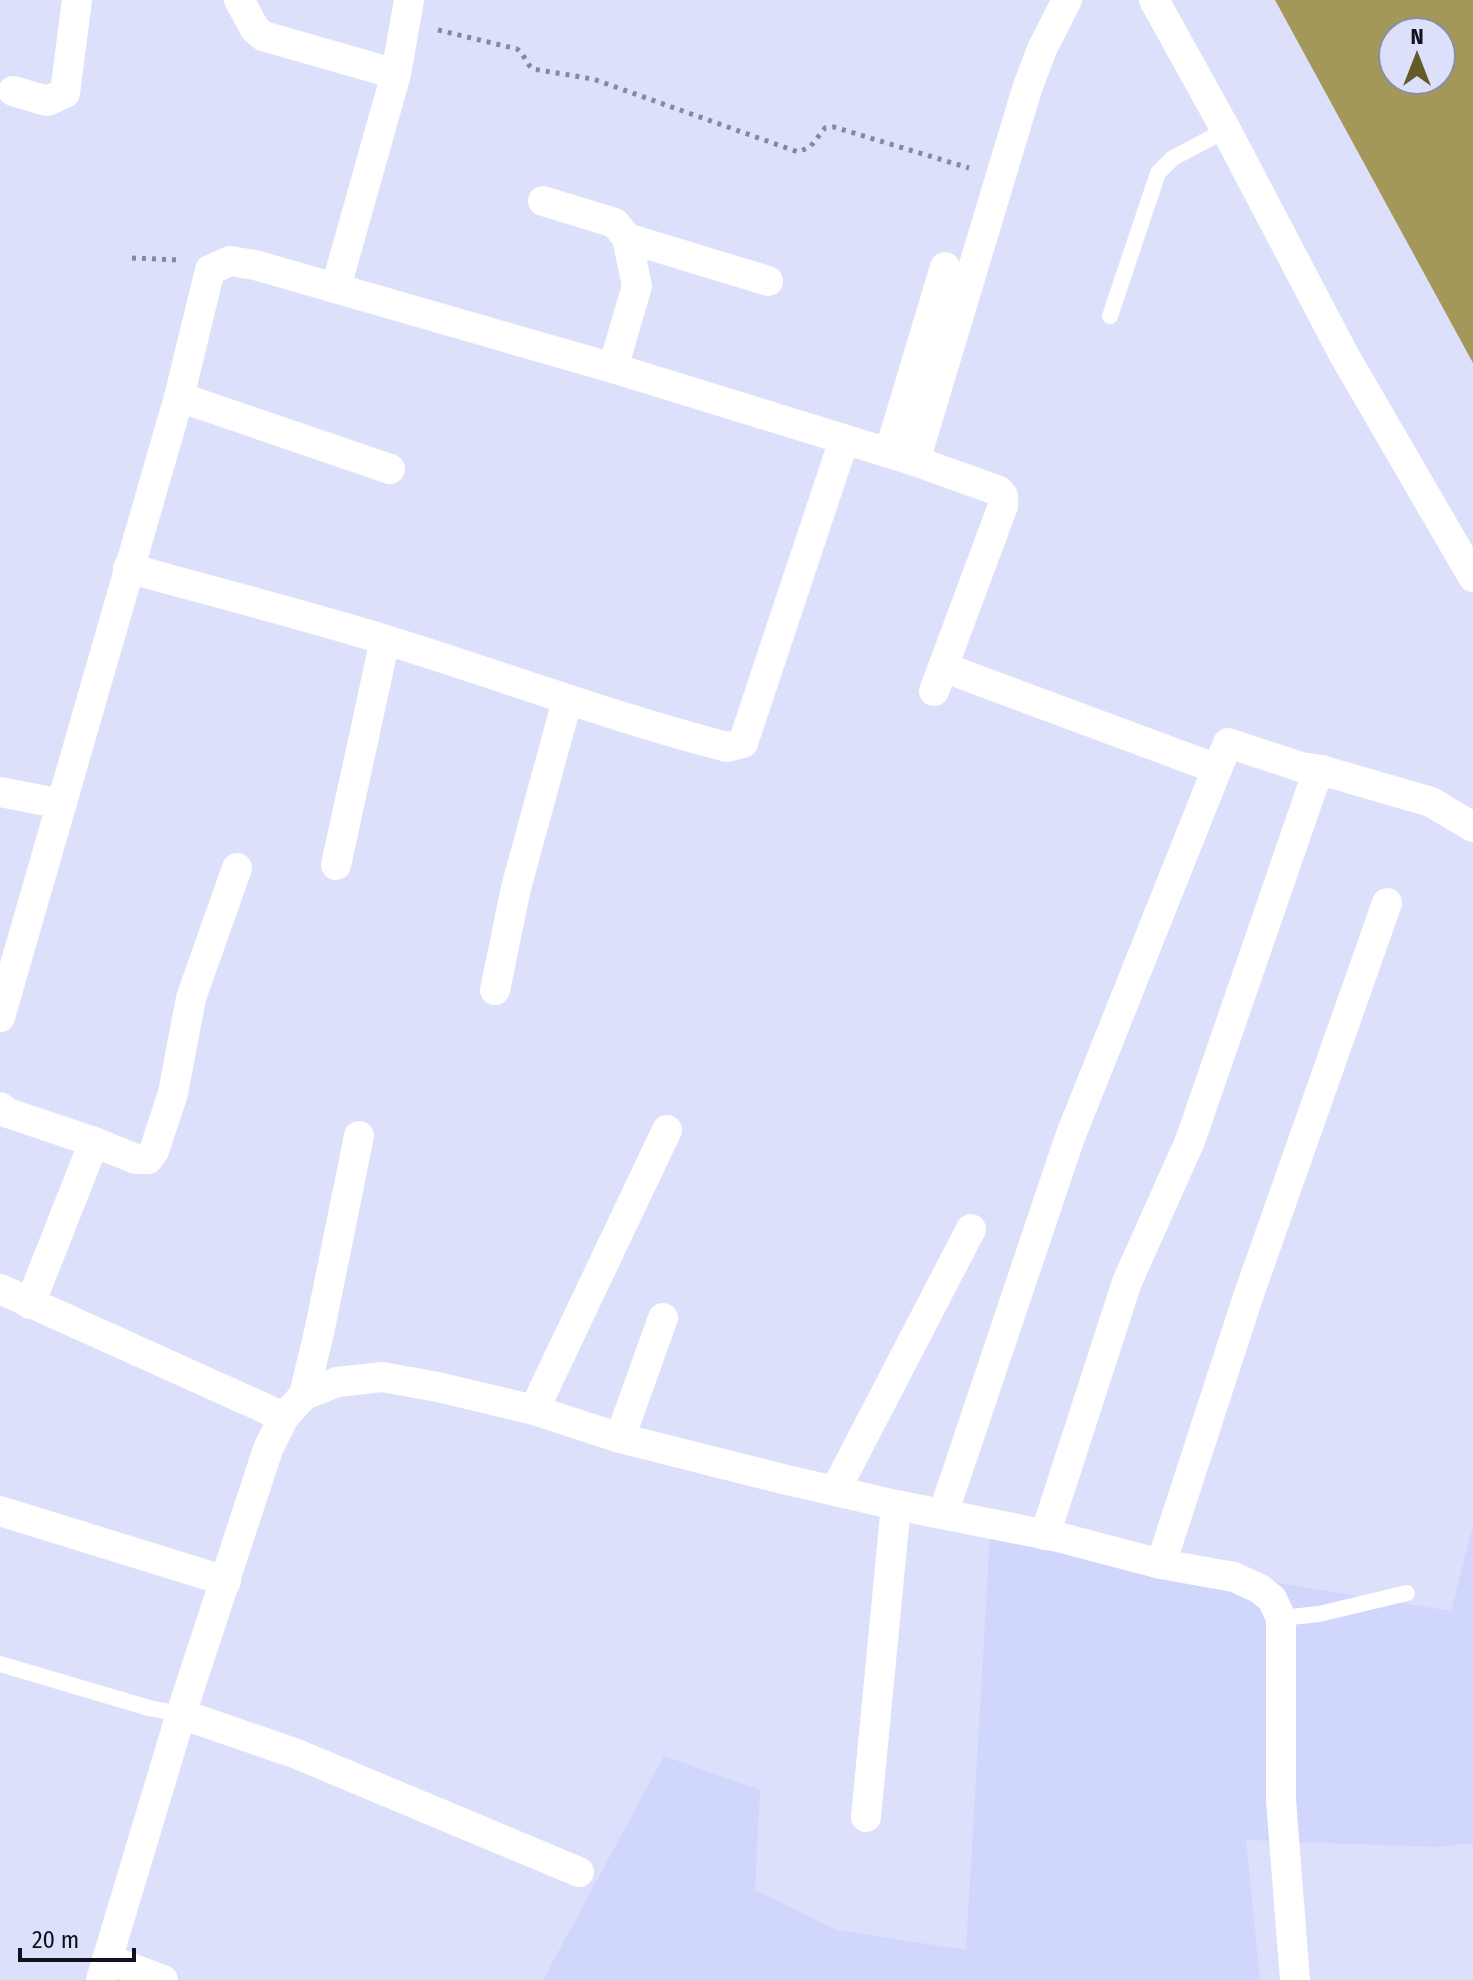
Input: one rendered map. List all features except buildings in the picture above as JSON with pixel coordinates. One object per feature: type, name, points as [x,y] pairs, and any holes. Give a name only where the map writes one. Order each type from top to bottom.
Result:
[{"type":"street","points":[[13,91],[47,101],[65,93],[77,0]]},
{"type":"street","points":[[239,0],[255,29],[263,36],[396,74]]},
{"type":"street","points":[[902,457],[1042,49],[1067,0]]},
{"type":"street","points":[[1154,0],[1344,355],[1473,577]]},
{"type":"street","points":[[336,287],[396,74],[407,11]]},
{"type":"street","points":[[543,201],[615,223],[627,238],[637,286],[613,368]]},
{"type":"street","points":[[627,238],[768,281]]},
{"type":"street","points":[[0,1017],[179,397],[210,270],[230,261],[336,287],[613,368],[902,457],[999,491],[1003,496],[1003,506],[938,679],[1217,769]]},
{"type":"street","points":[[902,457],[945,267]]},
{"type":"street","points":[[179,397],[390,469]]},
{"type":"street","points":[[128,568],[385,640],[567,701],[727,747],[743,743],[844,440]]},
{"type":"street","points":[[336,865],[385,640]]},
{"type":"street","points":[[495,990],[516,888],[567,701]]},
{"type":"street","points":[[943,1514],[1070,1137],[1228,743],[1301,767],[1431,802],[1473,827]]},
{"type":"street","points":[[1045,1535],[1127,1282],[1190,1141],[1312,788],[1321,770]]},
{"type":"street","points":[[0,792],[62,804]]},
{"type":"street","points":[[0,1107],[8,1113],[136,1159],[148,1159],[154,1151],[173,1093],[191,998],[237,868]]},
{"type":"street","points":[[1161,1564],[1249,1294],[1387,903]]},
{"type":"street","points":[[534,1410],[667,1130]]},
{"type":"street","points":[[163,1980],[104,1970],[181,1714],[268,1449],[294,1406],[320,1328],[359,1136]]},
{"type":"street","points":[[30,1304],[94,1142]]},
{"type":"street","points":[[835,1491],[971,1229]]},
{"type":"street","points":[[0,1289],[30,1304],[294,1406]]},
{"type":"street","points":[[620,1438],[663,1318]]},
{"type":"street","points":[[294,1406],[337,1382],[382,1377],[438,1387],[534,1410],[620,1438],[835,1491],[1245,1581],[1272,1599],[1281,1618],[1281,1800],[1295,1980]]},
{"type":"street","points":[[866,1817],[896,1505]]},
{"type":"street","points":[[0,1511],[226,1581]]},
{"type":"street","points":[[181,1714],[297,1754],[579,1872]]},
{"type":"lane","points":[[1110,316],[1158,173],[1173,158],[1226,130]]},
{"type":"lane","points":[[1281,1618],[1319,1614],[1407,1593]]},
{"type":"lane","points":[[0,1664],[149,1708],[181,1714]]},
{"type":"path","points":[[407,11],[517,49],[533,69],[593,79],[798,152],[810,147],[825,128],[834,127],[1000,178]]},
{"type":"path","points":[[132,258],[190,262],[210,270]]},
{"type":"shaded area","points":[[1275,0],[1473,0],[1473,363]]},
{"type":"shaded area","points":[[1473,1525],[1473,1843],[1438,1847],[1246,1840],[1260,1980],[543,1980],[664,1756],[760,1790],[755,1890],[837,1930],[966,1950],[990,1536],[1451,1611]]}]
